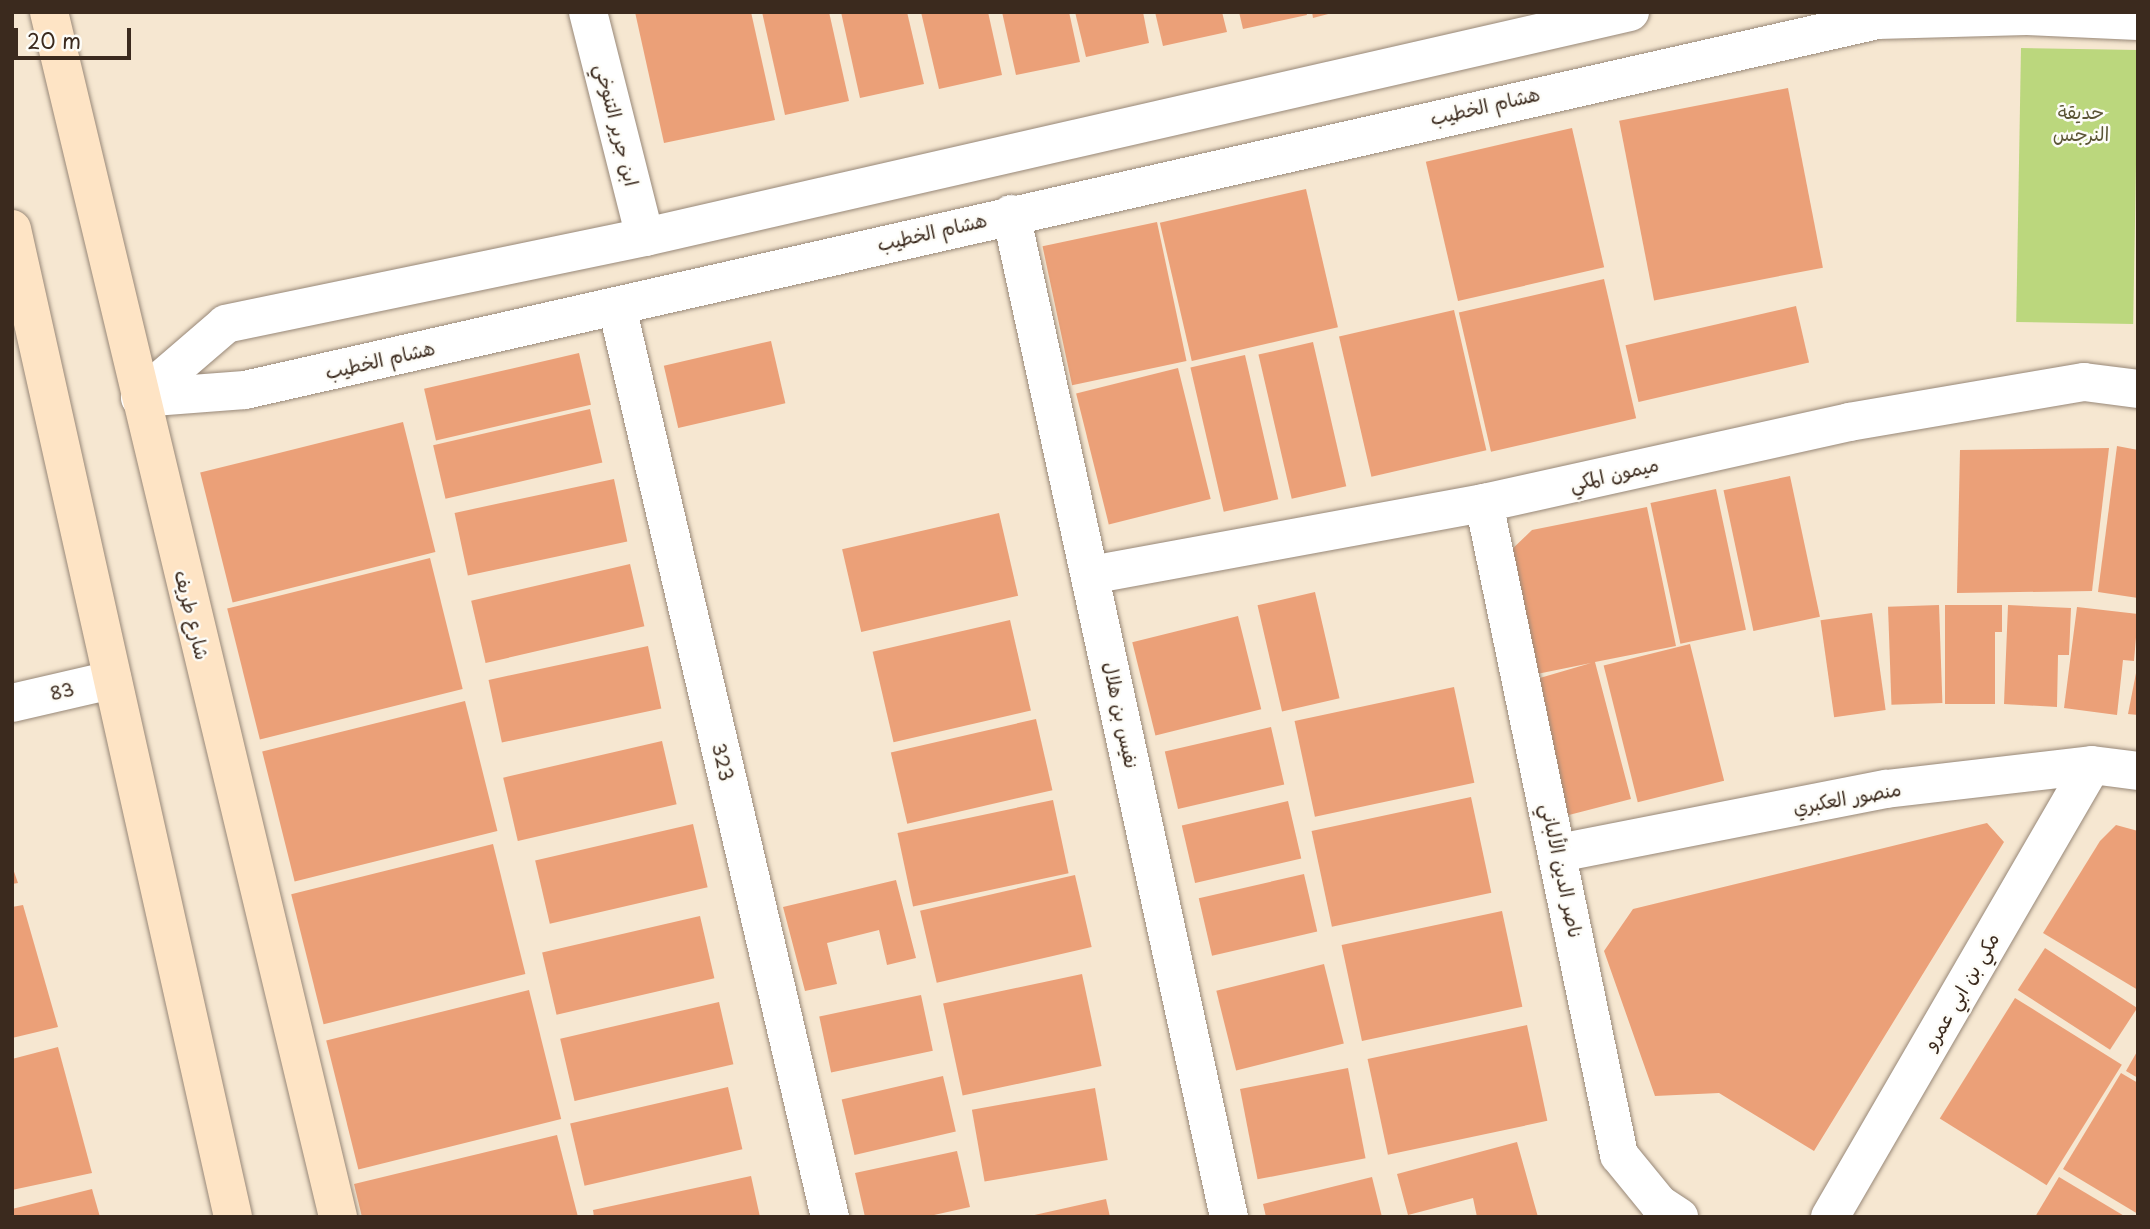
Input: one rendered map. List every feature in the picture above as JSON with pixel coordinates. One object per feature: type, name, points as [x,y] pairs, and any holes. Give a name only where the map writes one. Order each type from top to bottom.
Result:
[{"type":"street","name":"شارع طريف","points":[[49,12],[338,1217]]},
{"type":"street","name":"ابن جرير التنوخي","points":[[588,12],[645,237]]},
{"type":"street","points":[[140,398],[226,324],[645,237],[1630,12]]},
{"type":"street","name":"هشام الخطيب","points":[[140,398],[245,390],[1472,109],[1877,20],[2027,16],[2138,21]]},
{"type":"street","points":[[1459,51],[1472,109]]},
{"type":"street","name":"نفيس بن هلال","points":[[1011,214],[1229,1217]]},
{"type":"street","points":[[12,229],[233,1217]]},
{"type":"street","name":"323","points":[[617,306],[830,1217]]},
{"type":"street","name":"ميمون المكي","points":[[1091,575],[1484,503],[1863,420],[2084,382],[2138,389]]},
{"type":"street","name":"ناصر الدين الألباني","points":[[1484,503],[1559,853],[1619,1155],[1659,1205],[1679,1217]]},
{"type":"street","name":"83","points":[[12,703],[112,680]]},
{"type":"street","name":"منصور العكبري","points":[[1559,853],[1886,789],[2092,765],[2138,771]]},
{"type":"street","name":"مكي بن ابي عمرو","points":[[1830,1217],[2092,765]]},
{"type":"green space","name":"حديقة النرجس","points":[[2021,48],[2138,50],[2133,324],[2016,322]]},
{"type":"building","points":[[635,12],[751,12],[775,120],[664,143]]},
{"type":"building","points":[[762,12],[829,12],[849,101],[785,115]]},
{"type":"building","points":[[841,12],[907,12],[924,84],[860,98]]},
{"type":"building","points":[[921,12],[988,12],[1002,75],[939,89]]},
{"type":"building","points":[[1002,12],[1069,12],[1080,62],[1016,75]]},
{"type":"building","points":[[1075,12],[1143,12],[1149,43],[1086,57]]},
{"type":"building","points":[[1155,12],[1222,12],[1227,32],[1163,46]]},
{"type":"building","points":[[1239,12],[1306,12],[1307,15],[1243,29]]},
{"type":"building","points":[[1312,12],[1332,12],[1332,13],[1313,18]]},
{"type":"building","points":[[1788,88],[1823,268],[1654,300],[1619,121]]},
{"type":"building","points":[[1572,128],[1604,267],[1458,301],[1426,162]]},
{"type":"building","points":[[1306,189],[1338,327],[1192,361],[1160,223]]},
{"type":"building","points":[[1157,222],[1187,361],[1072,385],[1043,246]]},
{"type":"building","points":[[1604,279],[1636,418],[1491,452],[1459,313]]},
{"type":"building","points":[[1796,306],[1809,363],[1639,402],[1625,345]]},
{"type":"building","points":[[1454,310],[1486,450],[1371,477],[1339,337]]},
{"type":"building","points":[[771,341],[785,403],[678,428],[664,366]]},
{"type":"building","points":[[1313,342],[1346,486],[1292,499],[1258,355]]},
{"type":"building","points":[[579,353],[591,405],[436,440],[424,389]]},
{"type":"building","points":[[1245,355],[1278,499],[1224,512],[1190,368]]},
{"type":"building","points":[[1178,368],[1211,499],[1109,524],[1076,393]]},
{"type":"building","points":[[590,409],[602,463],[445,499],[433,445]]},
{"type":"building","points":[[403,422],[435,552],[233,603],[200,473]]},
{"type":"building","points":[[2117,446],[2138,450],[2138,598],[2098,592]]},
{"type":"building","points":[[2109,448],[2092,591],[1957,593],[1960,450]]},
{"type":"building","points":[[1790,476],[1820,617],[1753,631],[1723,490]]},
{"type":"building","points":[[614,479],[627,542],[468,575],[455,513]]},
{"type":"building","points":[[1716,489],[1746,630],[1680,644],[1650,503]]},
{"type":"building","points":[[1647,507],[1676,646],[1595,662],[1631,799],[1565,816],[1533,680],[1591,663],[1532,675],[1507,554],[1532,530]]},
{"type":"building","points":[[999,513],[1018,596],[861,632],[842,549]]},
{"type":"building","points":[[430,558],[463,689],[260,740],[227,609]]},
{"type":"building","points":[[630,564],[644,626],[486,663],[471,601]]},
{"type":"building","points":[[1315,592],[1340,698],[1282,711],[1258,605]]},
{"type":"building","points":[[1939,605],[1942,703],[1891,705],[1888,607]]},
{"type":"building","points":[[1945,605],[2002,605],[2002,632],[1995,632],[1995,704],[1945,704]]},
{"type":"building","points":[[2008,605],[2071,608],[2069,655],[2058,655],[2057,707],[2004,704]]},
{"type":"building","points":[[2077,607],[2138,614],[2134,661],[2123,660],[2117,715],[2064,708]]},
{"type":"building","points":[[1872,613],[1886,710],[1834,717],[1821,620]]},
{"type":"building","points":[[1238,616],[1261,709],[1155,736],[1132,642]]},
{"type":"building","points":[[1010,620],[1031,711],[894,742],[873,652]]},
{"type":"building","points":[[1690,644],[1724,781],[1638,802],[1604,666]]},
{"type":"building","points":[[648,646],[661,709],[502,742],[489,680]]},
{"type":"building","points":[[2138,663],[2138,715],[2128,714]]},
{"type":"building","points":[[1454,687],[1474,783],[1315,817],[1295,721]]},
{"type":"building","points":[[465,701],[497,831],[295,882],[262,752]]},
{"type":"building","points":[[1036,719],[1052,790],[907,824],[891,753]]},
{"type":"building","points":[[1271,727],[1284,784],[1178,809],[1165,752]]},
{"type":"building","points":[[662,741],[677,804],[518,841],[503,778]]},
{"type":"building","points":[[1471,797],[1491,893],[1332,927],[1312,831]]},
{"type":"building","points":[[1053,800],[1069,873],[913,906],[897,833]]},
{"type":"building","points":[[1288,801],[1301,858],[1195,883],[1182,826]]},
{"type":"building","points":[[1987,823],[2004,842],[1814,1151],[1719,1093],[1655,1096],[1604,951],[1633,909]]},
{"type":"building","points":[[693,824],[708,887],[550,924],[535,860]]},
{"type":"building","points":[[2116,825],[2138,831],[2138,990],[2043,933],[2100,841]]},
{"type":"building","points":[[493,844],[525,974],[324,1024],[291,894]]},
{"type":"building","points":[[12,866],[18,883],[12,884]]},
{"type":"building","points":[[1304,874],[1317,931],[1212,956],[1199,898]]},
{"type":"building","points":[[1075,875],[1092,947],[937,983],[920,911]]},
{"type":"building","points":[[896,880],[916,958],[887,965],[879,930],[827,943],[837,984],[805,991],[783,907]]},
{"type":"building","points":[[23,905],[58,1027],[12,1038],[12,907]]},
{"type":"building","points":[[1502,911],[1522,1007],[1362,1041],[1342,945]]},
{"type":"building","points":[[700,916],[714,978],[557,1015],[542,952]]},
{"type":"building","points":[[2045,948],[2137,1008],[2110,1050],[2018,990]]},
{"type":"building","points":[[1324,964],[1344,1044],[1236,1070],[1216,991]]},
{"type":"building","points":[[1082,974],[1102,1066],[963,1095],[943,1004]]},
{"type":"building","points":[[529,990],[561,1119],[358,1170],[326,1041]]},
{"type":"building","points":[[921,995],[933,1051],[831,1072],[819,1017]]},
{"type":"building","points":[[2015,998],[2122,1065],[2047,1185],[1940,1118]]},
{"type":"building","points":[[719,1002],[733,1064],[575,1101],[560,1039]]},
{"type":"building","points":[[1527,1025],[1547,1121],[1388,1155],[1368,1059]]},
{"type":"building","points":[[58,1047],[92,1173],[12,1190],[12,1059]]},
{"type":"building","points":[[2138,1050],[2138,1078],[2126,1071]]},
{"type":"building","points":[[1348,1068],[1366,1158],[1258,1179],[1240,1089]]},
{"type":"building","points":[[2121,1073],[2138,1083],[2138,1214],[2063,1169]]},
{"type":"building","points":[[943,1076],[956,1132],[854,1155],[842,1099]]},
{"type":"building","points":[[728,1087],[742,1149],[585,1186],[570,1123]]},
{"type":"building","points":[[1095,1088],[1108,1160],[985,1182],[972,1110]]},
{"type":"building","points":[[557,1135],[578,1217],[362,1217],[354,1184]]},
{"type":"building","points":[[1517,1142],[1538,1217],[1477,1217],[1473,1198],[1408,1215],[1397,1174]]},
{"type":"building","points":[[957,1151],[970,1207],[925,1217],[865,1217],[855,1173]]},
{"type":"building","points":[[751,1176],[760,1217],[594,1217],[593,1210]]},
{"type":"building","points":[[1372,1177],[1382,1217],[1266,1217],[1263,1204]]},
{"type":"building","points":[[2059,1177],[2126,1217],[2035,1217]]},
{"type":"building","points":[[92,1189],[100,1217],[12,1217],[12,1209]]},
{"type":"building","points":[[1106,1199],[1110,1217],[1030,1217],[1030,1216]]}]
